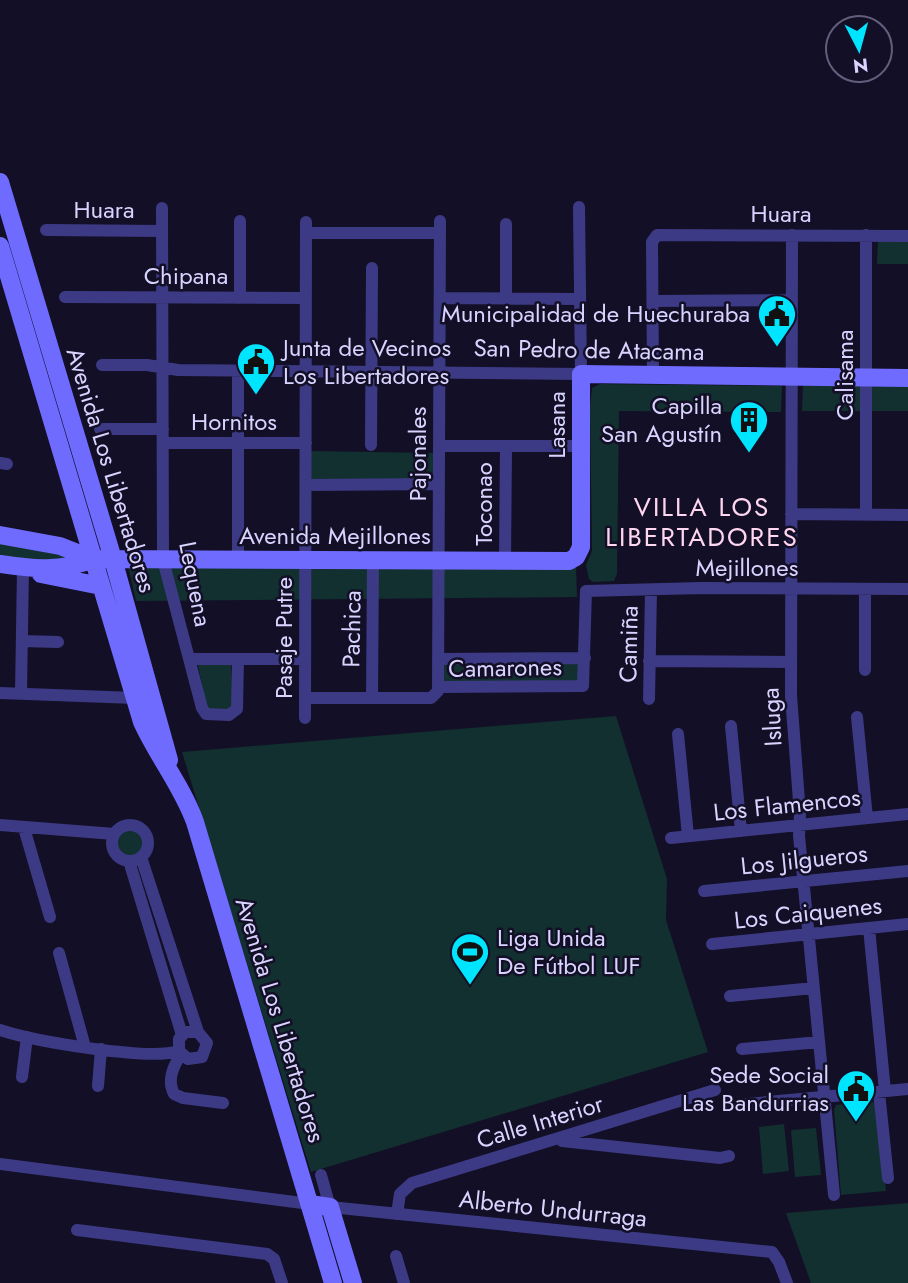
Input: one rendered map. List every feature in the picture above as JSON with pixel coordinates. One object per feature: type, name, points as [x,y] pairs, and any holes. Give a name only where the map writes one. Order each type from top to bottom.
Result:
[{"type":"street","name":"Avenida Los Libertadores","points":[[0,182],[113,559],[172,772]]},
{"type":"street","name":"Lasana","points":[[576,557],[581,547],[582,446],[579,207]]},
{"type":"street","name":"Lequena","points":[[162,208],[163,560],[203,711],[212,716],[232,714],[237,709],[238,659]]},
{"type":"street","points":[[240,221],[240,298]]},
{"type":"street","points":[[506,224],[506,299]]},
{"type":"street","name":"Pajonales","points":[[306,228],[440,227],[438,687]]},
{"type":"street","name":"Pasaje Putre","points":[[305,718],[306,228]]},
{"type":"street","name":"Huara","points":[[46,230],[162,231]]},
{"type":"street","name":"Huara","points":[[653,301],[652,242],[655,236],[660,234],[908,236]]},
{"type":"street","name":"Isluga","points":[[792,235],[792,719],[803,881],[834,1195]]},
{"type":"street","name":"Calisama","points":[[866,235],[866,515]]},
{"type":"street","name":"Avenida Los Libertadores","points":[[0,246],[135,698],[148,734],[182,789],[195,822],[333,1283]]},
{"type":"street","points":[[371,445],[372,268]]},
{"type":"street","name":"Chipana","points":[[65,297],[306,298]]},
{"type":"street","points":[[440,298],[579,299]]},
{"type":"street","points":[[653,376],[653,301],[792,300]]},
{"type":"street","name":"San Pedro de Atacama","points":[[102,365],[238,371],[908,378]]},
{"type":"street","points":[[238,371],[238,560]]},
{"type":"street","name":"Hornitos","points":[[100,429],[238,443],[306,443]]},
{"type":"street","points":[[439,446],[582,446]]},
{"type":"street","name":"Toconao","points":[[505,561],[506,446]]},
{"type":"street","points":[[306,485],[439,484]]},
{"type":"street","points":[[791,514],[908,515]]},
{"type":"street","points":[[0,535],[60,546],[93,559]]},
{"type":"street","name":"Avenida Mejillones","points":[[93,559],[565,562],[576,557]]},
{"type":"street","points":[[0,564],[28,568],[74,566],[93,559]]},
{"type":"street","name":"Pachica","points":[[372,698],[373,561]]},
{"type":"street","points":[[28,568],[47,576],[101,586]]},
{"type":"street","points":[[21,693],[28,568]]},
{"type":"street","points":[[865,589],[865,670]]},
{"type":"street","name":"Mejillones","points":[[585,658],[586,590],[908,589]]},
{"type":"street","name":"Camiña","points":[[649,699],[650,590]]},
{"type":"street","points":[[22,641],[58,642]]},
{"type":"street","name":"Camarones","points":[[305,698],[431,698],[437,694],[438,687],[583,686],[585,658],[439,659]]},
{"type":"street","points":[[189,659],[305,659]]},
{"type":"street","points":[[649,662],[791,662]]},
{"type":"street","points":[[0,693],[135,698]]},
{"type":"street","points":[[857,717],[867,818]]},
{"type":"street","points":[[731,726],[741,831]]},
{"type":"street","points":[[678,734],[688,836]]},
{"type":"street","name":"Los Flamencos","points":[[671,838],[908,814]]},
{"type":"street","points":[[0,825],[114,834]]},
{"type":"street","points":[[122,826],[139,827],[147,836],[147,848],[135,859],[123,860],[114,852],[114,834],[122,826]]},
{"type":"street","points":[[24,828],[50,917]]},
{"type":"street","points":[[0,1030],[101,1049],[159,1055],[180,1053],[193,1060],[205,1053],[207,1043],[198,1032],[135,859]]},
{"type":"street","points":[[135,859],[182,1035]]},
{"type":"street","name":"Los Jilgueros","points":[[704,891],[908,871]]},
{"type":"street","name":"Los Caiquenes","points":[[712,944],[908,924]]},
{"type":"street","points":[[869,928],[888,1178]]},
{"type":"street","points":[[59,953],[85,1046]]},
{"type":"street","points":[[730,996],[814,988]]},
{"type":"street","points":[[198,1032],[189,1031],[182,1035],[178,1043],[180,1053],[172,1069],[171,1086],[174,1094],[180,1098],[223,1102]]},
{"type":"street","points":[[22,1077],[27,1037]]},
{"type":"street","points":[[742,1049],[820,1042]]},
{"type":"street","points":[[98,1086],[101,1049]]},
{"type":"street","points":[[747,1104],[908,1089]]},
{"type":"street","name":"Calle Interior","points":[[397,1214],[400,1194],[412,1183],[715,1090]]},
{"type":"street","points":[[555,1140],[720,1158],[729,1156]]},
{"type":"street","points":[[0,1164],[330,1207]]},
{"type":"street","name":"Avenida Los Libertadores","points":[[321,1175],[352,1280]]},
{"type":"street","name":"Alberto Undurraga","points":[[330,1207],[772,1252],[787,1283]]},
{"type":"street","points":[[77,1230],[267,1254],[274,1259],[282,1283]]},
{"type":"street","points":[[396,1256],[404,1283]]},
{"type":"street","points":[[333,1283],[341,1277],[352,1280]]},
{"type":"green space","points":[[878,240],[908,240],[908,264],[877,264]]},
{"type":"green space","points":[[600,384],[782,386],[781,412],[619,411],[617,574],[614,581],[593,582],[589,579],[586,565],[592,551],[590,407],[592,388]]},
{"type":"green space","points":[[803,384],[908,385],[908,411],[802,411]]},
{"type":"green space","points":[[309,451],[434,453],[434,477],[431,480],[313,481],[310,476]]},
{"type":"green space","points":[[0,538],[70,556],[59,562],[0,558]]},
{"type":"green space","points":[[576,565],[577,597],[136,601],[128,566]]},
{"type":"green space","points":[[231,664],[233,709],[209,710],[198,665]]},
{"type":"green space","points":[[445,665],[579,665],[578,681],[444,684],[441,667]]},
{"type":"green space","name":"Liga Unida De Fútbol LUF","points":[[616,716],[667,879],[666,920],[708,1052],[311,1172],[182,752]]},
{"type":"green space","points":[[130,828],[136,829],[144,837],[144,849],[136,857],[130,858],[124,857],[116,849],[115,843],[116,837],[124,829]]},
{"type":"green space","points":[[872,1101],[877,1107],[886,1191],[841,1195],[834,1110],[836,1105]]},
{"type":"green space","points":[[784,1124],[789,1171],[763,1174],[759,1127]]},
{"type":"green space","points":[[816,1128],[821,1175],[795,1177],[791,1130]]},
{"type":"green space","points":[[908,1203],[908,1283],[811,1283],[786,1213]]},
{"type":"place","name":"Municipalidad de Huechuraba","points":[[777,348]]},
{"type":"place","name":"Junta de Vecinos Los Libertadores","points":[[256,396]]},
{"type":"place","name":"Capilla San Agustín","points":[[749,454]]},
{"type":"place","name":"Liga Unida De Fútbol LUF","points":[[470,986]]},
{"type":"place","name":"Sede Social Las Bandurrias","points":[[856,1123]]},
{"type":"district","name":"VILLA LOS LIBERTADORES","points":[[702,522]]}]
